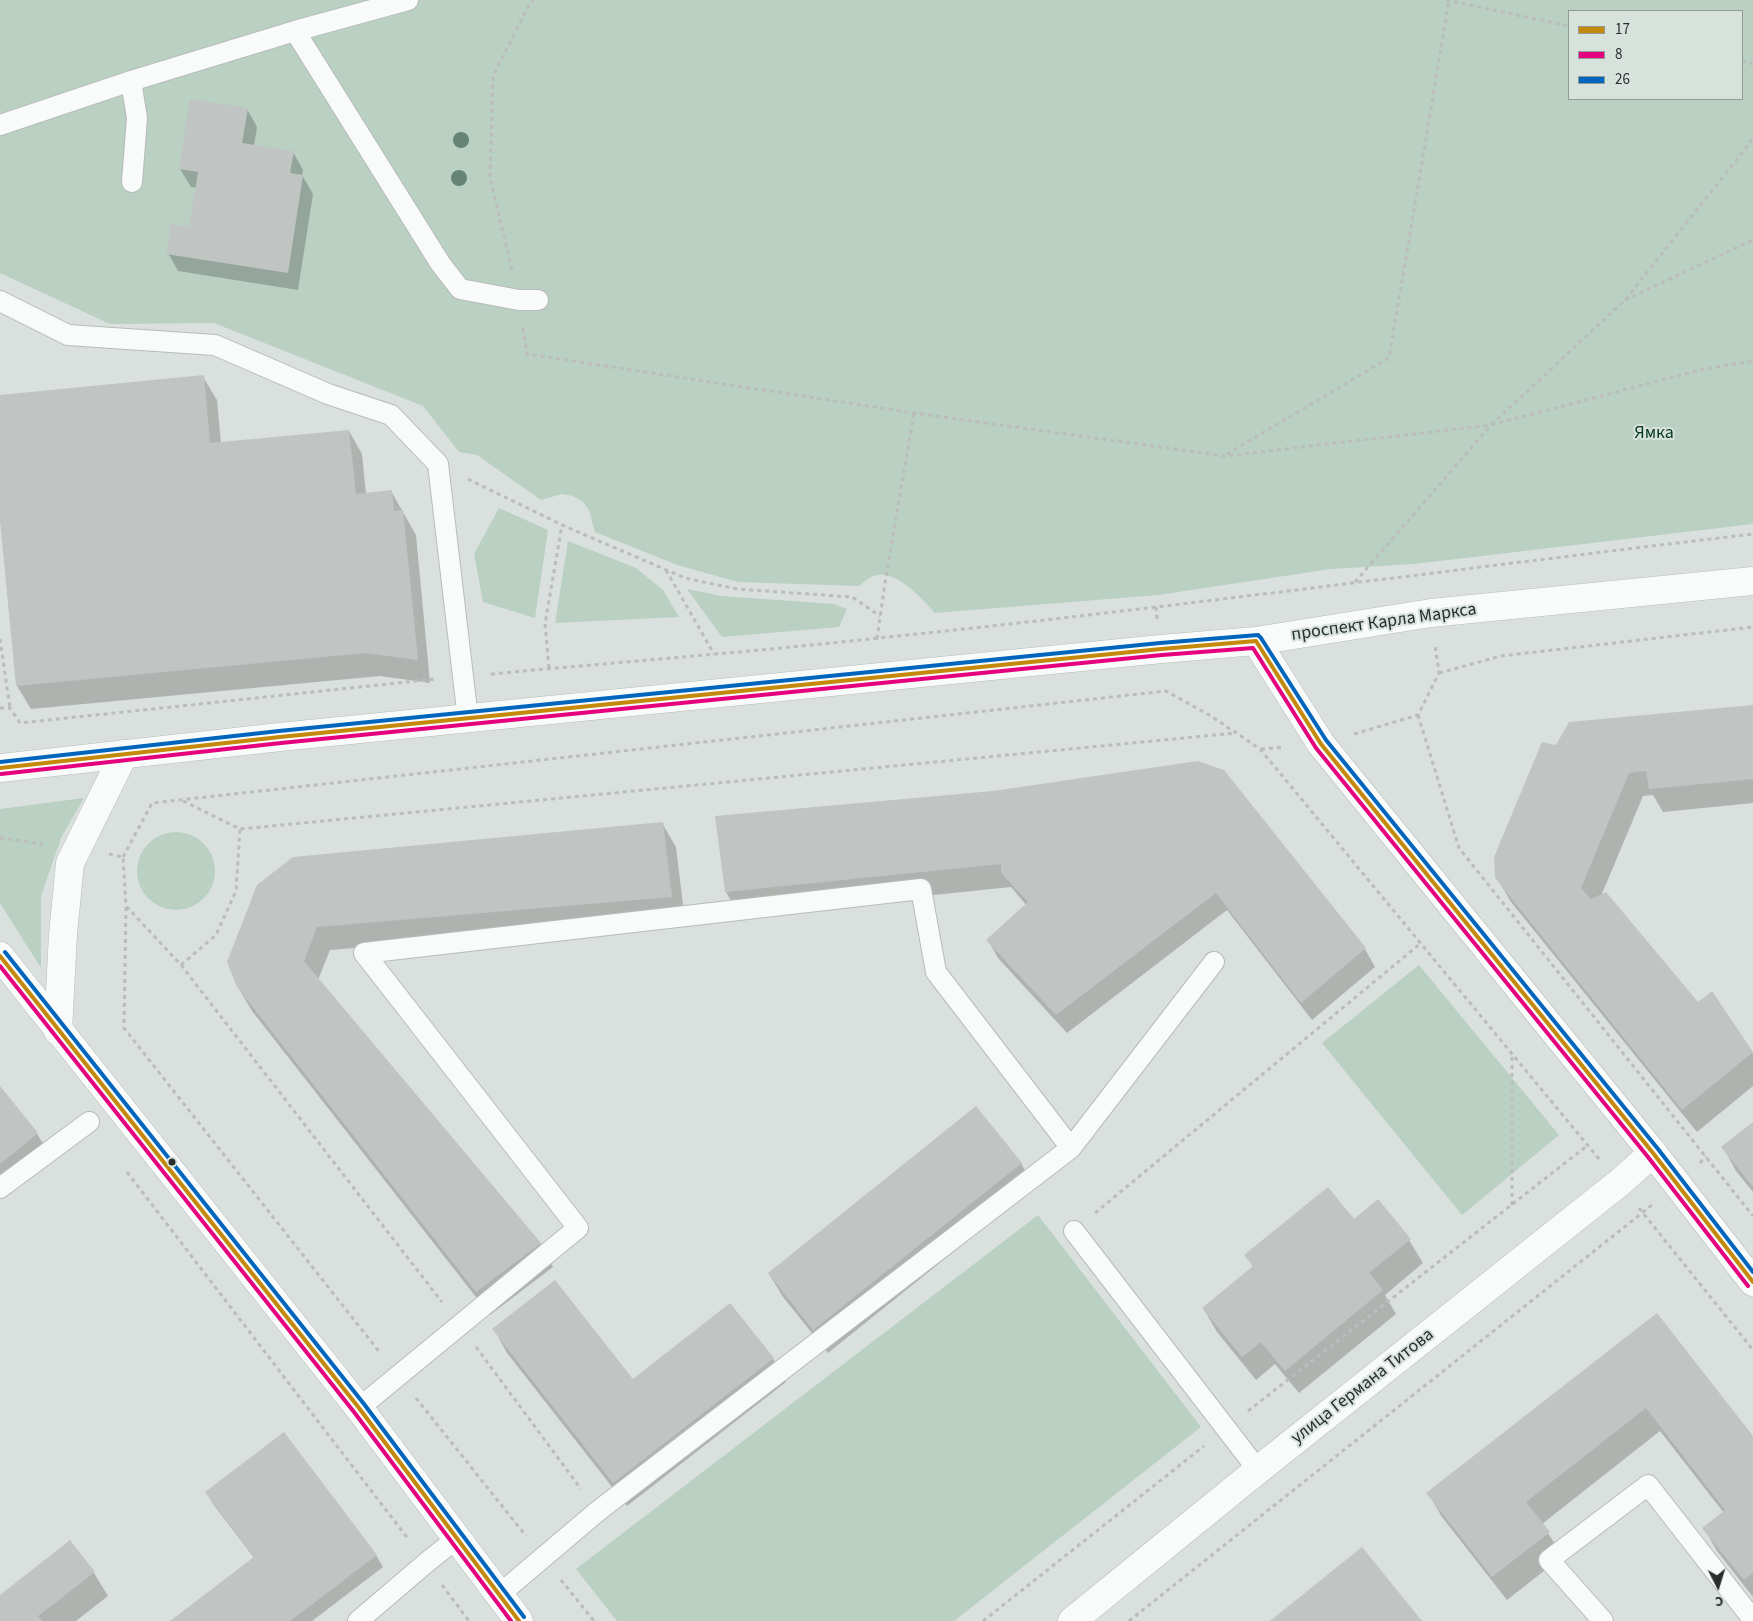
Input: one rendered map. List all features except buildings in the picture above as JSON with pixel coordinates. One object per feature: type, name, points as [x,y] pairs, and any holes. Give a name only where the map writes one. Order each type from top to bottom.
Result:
[{"type":"main road","name":"проспект Карла Маркса","points":[[0,768],[1161,649],[1256,642],[1431,614],[1753,581]]},
{"type":"main road","points":[[1256,642],[1321,744],[1653,1153],[1753,1282]]},
{"type":"main road","points":[[58,1031],[63,934],[70,863],[124,754]]},
{"type":"main road","points":[[0,956],[359,1408],[519,1621]]},
{"type":"main road","name":"улица Германа Титова","points":[[1072,1621],[1258,1470],[1619,1183],[1653,1153]]},
{"type":"lane","points":[[0,125],[131,81],[295,31],[408,0]]},
{"type":"lane","points":[[295,31],[440,263],[460,289],[529,300]]},
{"type":"lane","points":[[131,81],[137,118],[132,182]]},
{"type":"lane","points":[[0,301],[68,335],[215,345],[328,394],[391,415],[438,464],[468,719]]},
{"type":"lane","points":[[359,1408],[578,1228],[364,953],[921,890],[936,972],[1071,1148]]},
{"type":"lane","points":[[500,1594],[598,1511],[1071,1148],[1214,962]]},
{"type":"lane","points":[[0,1188],[89,1122]]},
{"type":"lane","points":[[1074,1231],[1258,1470]]},
{"type":"lane","points":[[1603,1621],[1549,1560],[1648,1485],[1750,1618]]},
{"type":"lane","points":[[358,1621],[426,1562],[456,1539]]},
{"type":"path","points":[[533,0],[526,9],[493,76],[490,178],[529,300],[527,354],[914,413],[1225,456],[1491,425],[1704,369],[1753,361]]},
{"type":"path","points":[[1225,456],[1389,358],[1448,0],[1568,26]]},
{"type":"path","points":[[1355,582],[1491,425],[1624,300],[1753,138]]},
{"type":"path","points":[[1624,300],[1753,240]]},
{"type":"path","points":[[877,639],[914,413]]},
{"type":"path","points":[[438,464],[562,526],[685,578],[737,589],[852,597],[880,616]]},
{"type":"path","points":[[549,668],[545,624],[562,526]]},
{"type":"path","points":[[0,639],[10,708],[20,723],[462,676],[877,639],[1753,534]]},
{"type":"path","points":[[666,570],[714,654]]},
{"type":"path","points":[[1753,627],[1501,656],[1439,673],[1418,715],[1459,848],[1753,1216]]},
{"type":"path","points":[[594,1621],[124,1028],[126,906],[123,857],[152,803],[1166,691],[1211,716],[1260,749],[1588,1144],[1753,1350]]},
{"type":"path","points":[[0,708],[10,708]]},
{"type":"path","points":[[1260,749],[1321,744],[1418,715]]},
{"type":"path","points":[[182,800],[240,829],[1236,733]]},
{"type":"path","points":[[181,965],[216,936],[236,891],[240,829]]},
{"type":"path","points":[[0,838],[76,848],[123,857]]},
{"type":"path","points":[[126,906],[181,965],[459,1324],[598,1511]]},
{"type":"path","points":[[1074,1231],[1421,943]]},
{"type":"path","points":[[1512,1054],[1512,1205]]},
{"type":"path","points":[[983,1621],[1588,1144]]},
{"type":"path","points":[[125,1169],[426,1562],[469,1621]]},
{"type":"path","points":[[1129,1621],[1642,1212]]},
{"type":"green space","name":"Ямка","points":[[0,0],[1753,0],[1753,524],[1414,564],[1331,569],[1158,595],[935,613],[907,586],[890,576],[873,576],[859,586],[738,582],[677,565],[595,532],[589,510],[583,502],[573,496],[562,494],[541,500],[477,455],[459,452],[423,406],[214,323],[110,324],[0,273]]},
{"type":"green space","points":[[499,508],[548,530],[535,618],[483,602],[474,554]]},
{"type":"green space","points":[[568,541],[636,568],[663,590],[679,617],[555,623]]},
{"type":"green space","points":[[687,589],[721,596],[834,604],[847,609],[839,627],[722,637]]},
{"type":"green space","points":[[84,798],[61,838],[41,896],[41,968],[0,903],[0,809]]},
{"type":"green space","points":[[176,832],[191,835],[208,849],[212,856],[215,871],[212,886],[198,903],[191,907],[176,910],[161,907],[144,893],[140,886],[137,871],[140,856],[154,839],[161,835]]},
{"type":"green space","points":[[1419,965],[1559,1135],[1462,1215],[1322,1043]]},
{"type":"green space","points":[[1038,1215],[1201,1427],[954,1621],[617,1621],[576,1569]]},
{"type":"transit line","name":"26","points":[[0,762],[279,731],[1160,643],[1258,635],[1326,740],[1658,1149],[1753,1272]]},
{"type":"transit line","name":"17","points":[[0,768],[280,737],[1256,641],[1321,744],[1653,1153],[1753,1282]]},
{"type":"transit line","name":"8","points":[[1,774],[281,743],[1162,655],[1253,648],[1316,748],[1648,1157],[1748,1286]]},
{"type":"transit line","name":"26","points":[[5,952],[364,1404],[524,1617]]},
{"type":"transit line","name":"17","points":[[0,956],[359,1408],[519,1621]]},
{"type":"transit line","name":"8","points":[[0,966],[354,1412],[511,1621]]}]
